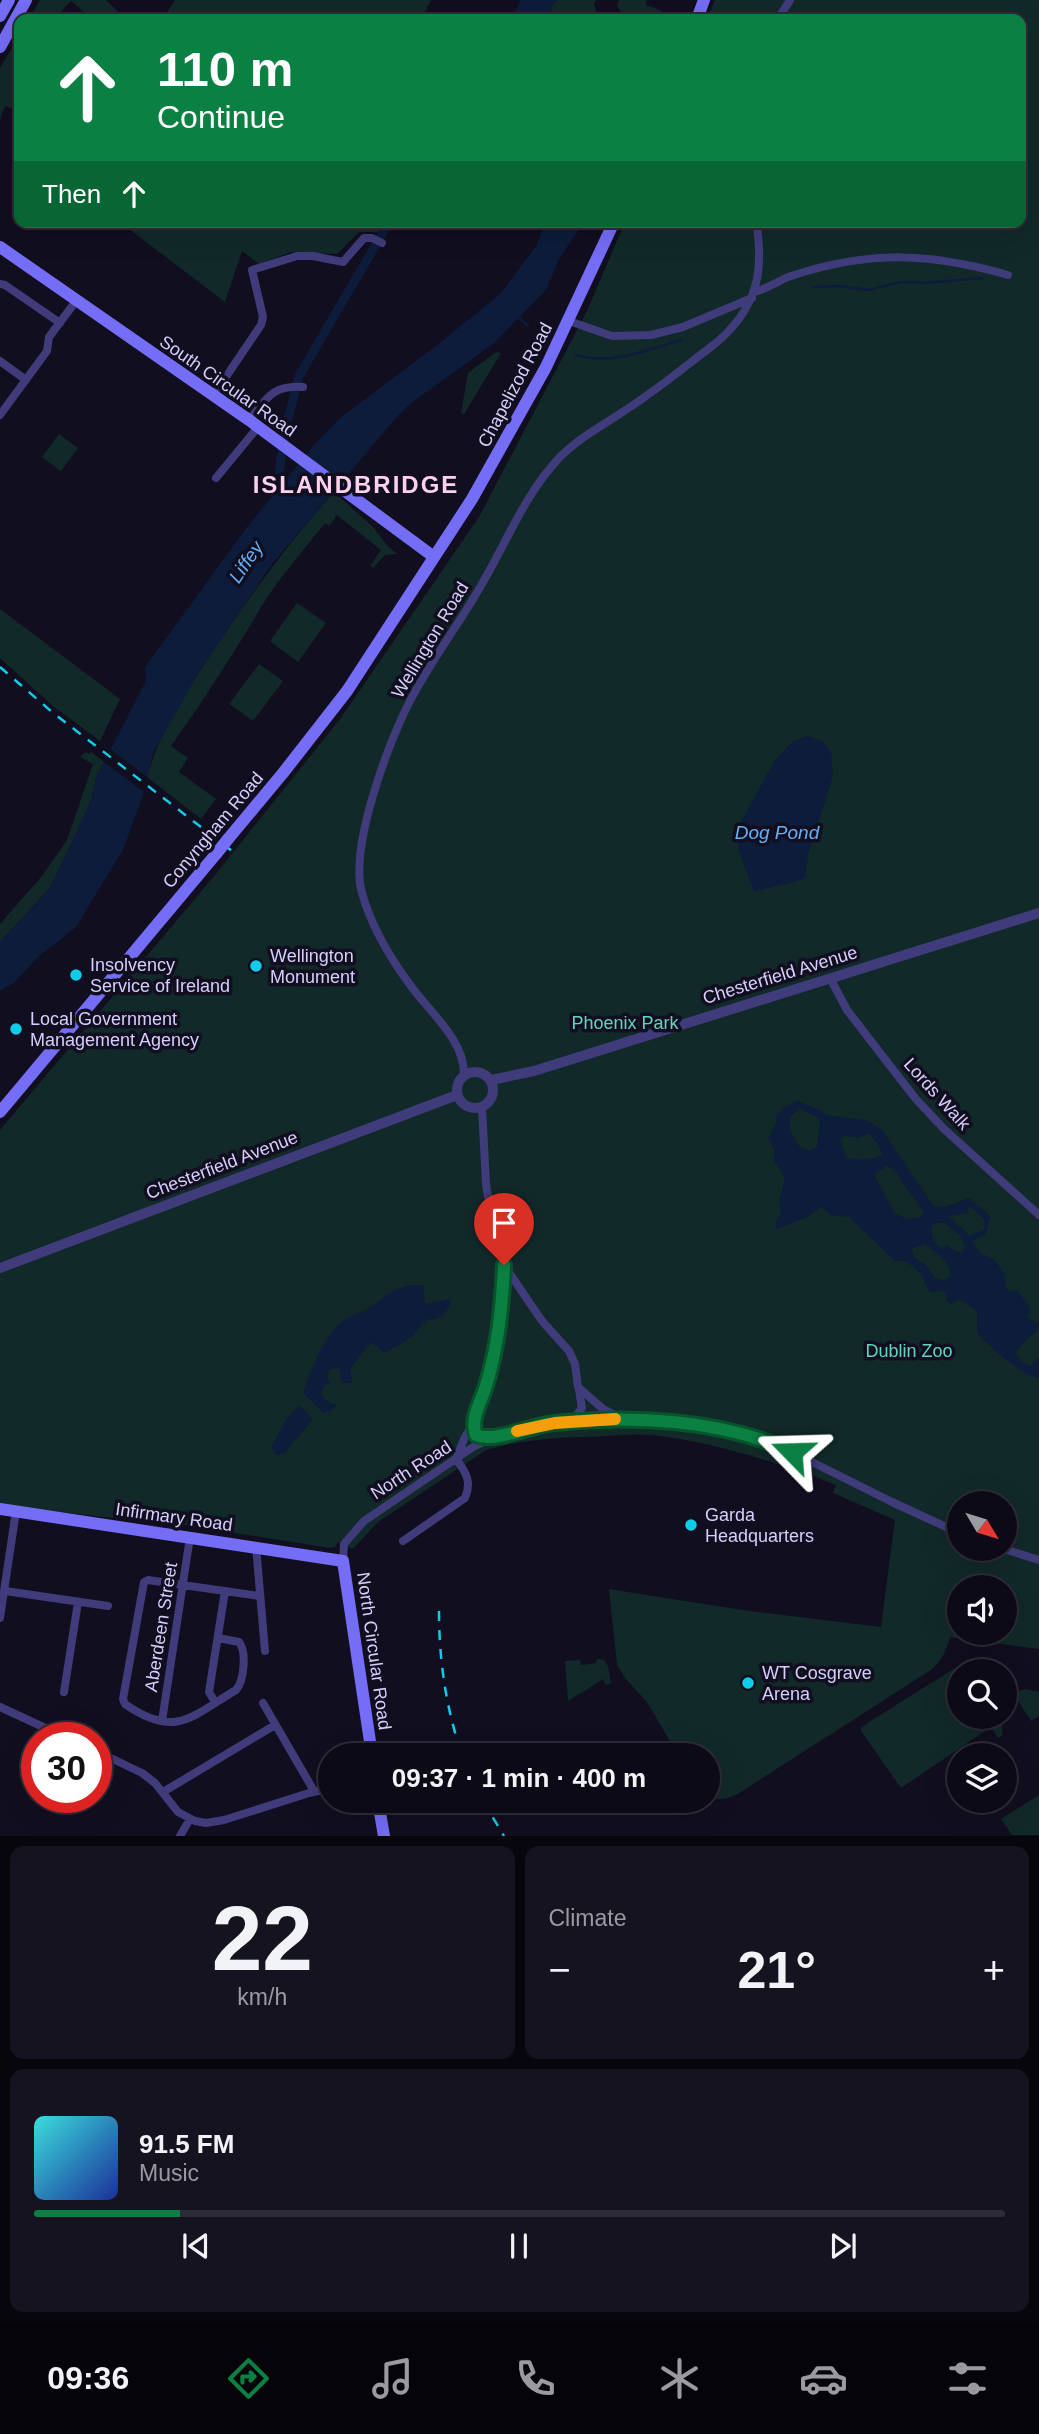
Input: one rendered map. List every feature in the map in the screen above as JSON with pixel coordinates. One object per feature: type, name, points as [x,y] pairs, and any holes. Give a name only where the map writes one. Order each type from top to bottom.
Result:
[{"type":"main road","points":[[0,16],[9,0]]},
{"type":"main road","points":[[0,47],[14,22]]},
{"type":"main road","points":[[0,53],[10,29]]},
{"type":"main road","name":"Chapelizod Road","points":[[434,556],[472,499],[521,414],[569,321],[611,228]]},
{"type":"main road","name":"South Circular Road","points":[[0,247],[282,444],[434,556]]},
{"type":"main road","name":"Conyngham Road","points":[[0,1111],[331,713],[371,656],[434,556]]},
{"type":"main road","name":"Infirmary Road","points":[[0,1509],[344,1556]]},
{"type":"main road","name":"North Circular Road","points":[[344,1556],[370,1743]]},
{"type":"main road","points":[[380,1813],[384,1836]]},
{"type":"street","points":[[753,295],[760,251],[757,228]]},
{"type":"street","points":[[213,396],[261,325],[263,317],[252,270],[297,256],[343,262],[359,240],[368,237],[382,243]]},
{"type":"street","points":[[569,321],[620,337],[664,333],[791,276],[849,260],[876,257],[947,260],[1008,275]]},
{"type":"street","points":[[0,284],[60,323]]},
{"type":"street","name":"Wellington Road","points":[[464,1075],[463,1063],[455,1044],[401,972],[384,944],[361,892],[359,859],[363,835],[385,763],[410,701],[549,470],[570,447],[629,408],[722,338],[739,320],[753,295]]},
{"type":"street","points":[[0,415],[47,351],[49,337],[76,301]]},
{"type":"street","points":[[0,361],[26,380]]},
{"type":"street","points":[[216,478],[273,391],[289,386],[303,387]]},
{"type":"street","name":"Chesterfield Avenue","points":[[491,1080],[534,1071],[1039,913]]},
{"type":"street","name":"Lords Walk","points":[[831,978],[847,1010],[915,1098],[944,1129],[1039,1215]]},
{"type":"street","points":[[470,1072],[481,1073],[491,1080],[492,1096],[482,1107],[470,1108],[460,1101],[457,1095],[458,1084],[464,1075],[470,1072]]},
{"type":"street","name":"Chesterfield Avenue","points":[[0,1268],[457,1095]]},
{"type":"street","points":[[403,1541],[465,1497],[469,1482],[456,1459],[464,1437],[473,1424],[492,1366],[503,1297],[504,1265],[486,1184],[482,1107]]},
{"type":"street","points":[[504,1265],[542,1321],[569,1351],[575,1364],[583,1401],[582,1408],[571,1422]]},
{"type":"street","points":[[503,1297],[510,1287],[521,1288]]},
{"type":"street","points":[[578,1387],[603,1409],[622,1419]]},
{"type":"street","name":"North Road","points":[[344,1556],[357,1528],[373,1513],[473,1447],[492,1438],[533,1426],[622,1419],[699,1425],[770,1441],[947,1527]]},
{"type":"street","points":[[473,1424],[476,1435],[492,1438]]},
{"type":"street","points":[[0,1618],[16,1511]]},
{"type":"street","name":"Aberdeen Street","points":[[162,1721],[190,1537]]},
{"type":"street","points":[[256,1546],[265,1651]]},
{"type":"street","points":[[1017,1553],[1039,1560]]},
{"type":"street","points":[[218,1638],[242,1644],[241,1684],[236,1690],[183,1722],[162,1721],[125,1704],[144,1582],[148,1580],[260,1597]]},
{"type":"street","points":[[5,1591],[108,1606]]},
{"type":"street","points":[[215,1702],[209,1692],[225,1591]]},
{"type":"street","points":[[64,1692],[78,1602]]},
{"type":"street","points":[[263,1703],[314,1791]]},
{"type":"street","points":[[0,1707],[32,1722]]},
{"type":"street","points":[[163,1792],[275,1725]]},
{"type":"street","points":[[112,1759],[142,1773],[163,1792],[175,1809],[190,1819],[206,1823],[318,1790]]},
{"type":"street","points":[[180,1836],[190,1819]]},
{"type":"green space","points":[[40,0],[106,0],[121,14],[86,14],[71,1],[59,14],[32,14]]},
{"type":"green space","points":[[175,0],[431,0],[424,14],[166,14]]},
{"type":"green space","points":[[557,0],[596,0],[594,4],[597,14],[552,14],[551,7]]},
{"type":"green space","points":[[619,0],[646,0],[646,5],[663,14],[622,14],[617,6]]},
{"type":"green space","name":"Phoenix Park","points":[[715,0],[1039,0],[1039,1649],[1009,1645],[1017,1645],[1017,1575],[947,1575],[947,1645],[938,1663],[736,1795],[724,1799],[720,1799],[720,1743],[671,1743],[647,1702],[617,1665],[609,1589],[742,1610],[881,1627],[895,1520],[833,1493],[836,1485],[720,1447],[634,1434],[545,1439],[486,1450],[378,1522],[353,1549],[338,1542],[335,1547],[330,1548],[166,1522],[0,1505],[0,1130],[215,875],[340,719],[479,517],[587,311],[622,228],[1026,228],[1026,14],[709,14]]},
{"type":"green space","points":[[14,44],[14,109],[5,106],[0,119],[0,68]]},
{"type":"green space","points":[[128,228],[380,228],[378,232],[359,232],[337,254],[291,252],[259,264],[242,251],[225,302]]},
{"type":"green space","points":[[496,352],[501,353],[464,414],[461,413],[468,373]]},
{"type":"green space","points":[[59,434],[78,448],[61,471],[42,457]]},
{"type":"green space","points":[[334,492],[373,527],[397,554],[385,555],[373,568],[370,566],[381,550],[337,515],[329,526],[325,523],[283,576],[171,746],[188,758],[179,772],[216,799],[201,819],[147,777],[152,761],[183,698],[211,654],[285,551]]},
{"type":"green space","points":[[297,603],[326,623],[298,662],[270,641]]},
{"type":"green space","points":[[0,609],[120,699],[100,741],[53,706],[0,658]]},
{"type":"green space","points":[[259,664],[283,681],[253,721],[229,704]]},
{"type":"green space","points":[[91,752],[104,762],[96,777],[90,804],[50,888],[0,942],[0,924],[42,876],[67,840],[93,764],[80,757]]},
{"type":"green space","points":[[597,1659],[604,1660],[608,1666],[611,1683],[606,1685],[603,1679],[568,1701],[565,1661],[580,1660],[581,1665],[596,1663]]},
{"type":"green space","points":[[947,1673],[947,1729],[988,1729],[967,1743],[947,1743],[947,1757],[901,1788],[861,1731],[861,1727]]},
{"type":"green space","points":[[1025,1689],[1039,1692],[1039,1716],[1031,1721],[1017,1699],[1017,1692]]},
{"type":"green space","points":[[992,1729],[1002,1729],[1002,1736],[998,1738]]},
{"type":"green space","points":[[1039,1795],[1039,1835],[1012,1835],[1001,1819],[1010,1813],[1017,1813],[1017,1809]]},
{"type":"water","points":[[521,0],[557,0],[551,7],[552,14],[514,14]]},
{"type":"water","name":"Liffey","points":[[544,228],[580,228],[559,259],[546,290],[493,344],[410,404],[396,418],[272,564],[199,672],[153,753],[144,792],[124,848],[76,927],[38,957],[15,982],[0,991],[0,942],[50,888],[90,803],[96,777],[146,681],[145,667],[247,527],[315,444],[340,418],[500,294],[536,246]]},
{"type":"water","name":"Dog Pond","points":[[807,736],[822,741],[831,751],[833,776],[808,855],[805,878],[754,892],[738,848],[740,824],[775,760],[792,742]]},
{"type":"water","points":[[797,1101],[826,1115],[866,1120],[882,1130],[933,1205],[945,1207],[969,1198],[990,1216],[986,1234],[973,1241],[980,1252],[994,1260],[1005,1274],[1005,1286],[1010,1291],[1017,1291],[1028,1304],[1030,1311],[1027,1318],[1039,1323],[1038,1331],[1015,1353],[1022,1362],[1030,1366],[1039,1358],[1039,1378],[1014,1366],[977,1333],[977,1311],[962,1300],[952,1304],[945,1300],[948,1296],[943,1291],[931,1292],[918,1270],[907,1261],[895,1261],[849,1217],[831,1215],[821,1207],[807,1217],[777,1229],[775,1224],[781,1213],[779,1201],[785,1178],[774,1160],[774,1148],[768,1138],[777,1123],[775,1117],[785,1107]],"holes":[[[799,1108],[818,1118],[820,1124],[817,1147],[809,1151],[799,1146],[790,1130],[790,1118]],[[868,1133],[879,1145],[882,1155],[864,1159],[846,1157],[840,1140],[844,1136],[860,1138]],[[886,1166],[895,1169],[924,1212],[920,1217],[906,1219],[895,1213],[875,1174]],[[971,1207],[985,1220],[984,1229],[970,1236],[948,1216],[968,1213],[968,1208]],[[945,1223],[961,1236],[965,1248],[960,1253],[946,1245],[943,1249],[932,1236],[932,1226]],[[925,1244],[945,1261],[951,1276],[943,1280],[935,1278],[926,1265],[914,1257],[912,1248]]]},
{"type":"water","points":[[410,1285],[423,1285],[425,1304],[450,1299],[451,1305],[441,1316],[427,1319],[413,1336],[385,1353],[371,1342],[351,1368],[352,1383],[342,1383],[339,1368],[330,1369],[327,1376],[330,1383],[324,1386],[321,1393],[328,1402],[338,1404],[329,1412],[323,1413],[303,1393],[330,1334],[343,1321],[394,1291]]},
{"type":"water","points":[[299,1405],[313,1419],[284,1454],[276,1455],[271,1447],[286,1420]]},
{"type":"pier","points":[[110,749],[147,777],[144,792],[104,762]]},
{"type":"waterway","points":[[290,492],[279,476],[284,435],[299,376],[385,228]]},
{"type":"waterway","points":[[814,287],[840,286],[868,290],[901,282],[925,283],[982,278]]},
{"type":"waterway","points":[[517,316],[528,326]]},
{"type":"waterway","points":[[576,355],[602,359],[643,352],[682,340]]},
{"type":"railway","points":[[0,667],[52,712],[232,851]]},
{"type":"railway","points":[[439,1611],[444,1684],[459,1743]]},
{"type":"railway","points":[[490,1813],[504,1836]]},
{"type":"slow traffic","points":[[517,1431],[555,1423],[615,1419]]},
{"type":"place","name":"Wellington Monument","points":[[256,966]]},
{"type":"place","name":"Insolvency Service of Ireland","points":[[76,975]]},
{"type":"place","name":"Local Government Management Agency","points":[[16,1029]]},
{"type":"place","name":"Garda Headquarters","points":[[691,1525]]},
{"type":"place","name":"WT Cosgrave Arena","points":[[748,1683]]},
{"type":"district","name":"ISLANDBRIDGE","points":[[356,484]]},
{"type":"route","points":[[504,1265],[499,1331],[492,1366],[473,1424],[476,1435],[492,1438],[533,1426],[622,1419],[699,1425],[770,1441],[792,1452]]},
{"type":"park label","name":"Dublin Zoo","points":[[909,1351]]}]
